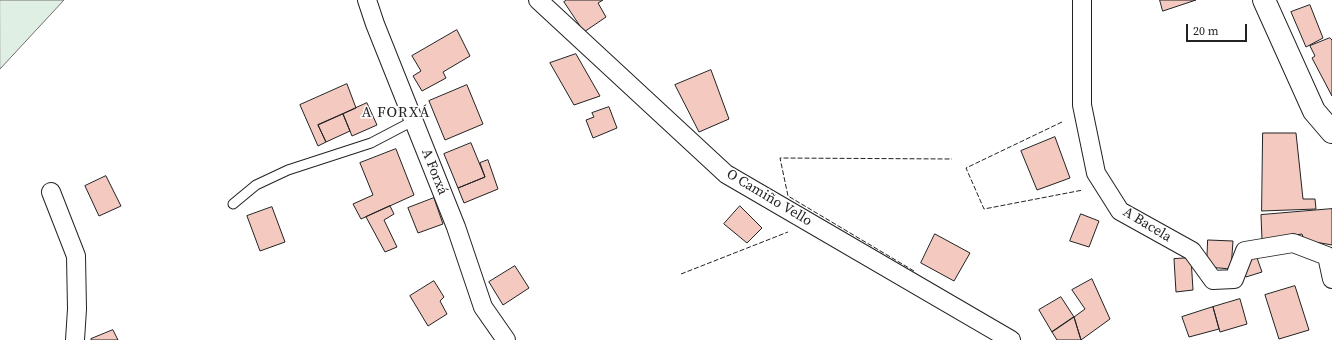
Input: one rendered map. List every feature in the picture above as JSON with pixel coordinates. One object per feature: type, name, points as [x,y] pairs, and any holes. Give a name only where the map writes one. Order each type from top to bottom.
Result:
[{"type":"main road","points":[[1264,0],[1314,111],[1332,132]]},
{"type":"street","name":"A Forxá","points":[[367,0],[413,121],[456,227],[483,307],[506,340]]},
{"type":"street","name":"O Camiño Vello","points":[[538,0],[726,174],[1011,340]]},
{"type":"street","name":"A Bacela","points":[[1082,0],[1082,105],[1096,173],[1120,211],[1192,251],[1213,280],[1234,279],[1245,251],[1293,243],[1330,255],[1332,279]]},
{"type":"street","points":[[51,192],[76,256],[77,309],[75,340]]},
{"type":"lane","points":[[232,204],[256,185],[288,170],[371,143],[413,121]]},
{"type":"green space","points":[[0,0],[64,0],[0,69]]},
{"type":"building","points":[[567,0],[603,0],[598,3],[606,17],[584,32],[564,2]]},
{"type":"building","points":[[1160,0],[1196,0],[1163,11]]},
{"type":"building","points":[[1310,5],[1323,38],[1306,47],[1291,12]]},
{"type":"building","points":[[457,30],[470,56],[443,72],[446,78],[422,91],[413,76],[421,71],[412,56]]},
{"type":"building","points":[[1330,38],[1332,40],[1332,96],[1312,58],[1315,56],[1310,46]]},
{"type":"building","points":[[576,54],[600,96],[574,105],[550,63]]},
{"type":"building","points":[[711,70],[729,119],[699,132],[675,85]]},
{"type":"building","points":[[347,84],[356,108],[318,125],[326,142],[318,146],[300,105]]},
{"type":"building","points":[[467,85],[483,124],[445,140],[429,101]]},
{"type":"building","points":[[367,103],[377,125],[352,136],[343,114]]},
{"type":"building","points":[[609,107],[617,128],[593,138],[586,120],[594,117],[592,113]]},
{"type":"building","points":[[343,114],[350,131],[326,142],[318,125]]},
{"type":"building","points":[[1263,133],[1296,133],[1303,199],[1315,199],[1316,209],[1262,211]]},
{"type":"building","points":[[1055,137],[1070,178],[1037,190],[1021,151]]},
{"type":"building","points":[[471,143],[485,177],[458,188],[444,154]]},
{"type":"building","points":[[396,149],[414,195],[361,219],[353,204],[373,195],[360,163]]},
{"type":"building","points":[[488,160],[498,189],[464,203],[458,188],[485,177],[480,163]]},
{"type":"building","points":[[106,176],[121,206],[99,216],[85,186]]},
{"type":"building","points":[[434,198],[443,224],[418,233],[408,208]]},
{"type":"building","points":[[390,206],[394,214],[384,220],[397,247],[385,252],[366,217]]},
{"type":"building","points":[[740,206],[762,228],[747,243],[724,224]]},
{"type":"building","points":[[272,207],[285,242],[260,251],[247,216]]},
{"type":"building","points":[[1332,209],[1332,245],[1304,240],[1302,234],[1262,240],[1261,215]]},
{"type":"building","points":[[1081,214],[1099,221],[1089,247],[1070,241]]},
{"type":"building","points":[[935,234],[970,253],[954,281],[921,263]]},
{"type":"building","points":[[1208,240],[1233,241],[1231,269],[1207,267]]},
{"type":"building","points":[[1256,255],[1262,272],[1246,277],[1243,267],[1248,258]]},
{"type":"building","points":[[1191,258],[1193,290],[1176,292],[1174,259]]},
{"type":"building","points":[[515,266],[529,288],[503,305],[489,282]]},
{"type":"building","points":[[1092,279],[1110,319],[1081,340],[1074,317],[1085,309],[1072,290]]},
{"type":"building","points":[[434,281],[444,297],[440,301],[447,314],[428,326],[410,296]]},
{"type":"building","points":[[1295,286],[1309,330],[1279,339],[1265,295]]},
{"type":"building","points":[[1061,297],[1074,317],[1052,332],[1039,310]]},
{"type":"building","points":[[1240,299],[1247,324],[1220,332],[1213,307]]},
{"type":"building","points":[[1213,307],[1219,329],[1189,337],[1182,317]]},
{"type":"building","points":[[1074,317],[1081,340],[1057,340],[1052,332]]},
{"type":"building","points":[[113,330],[118,340],[91,340],[91,339]]},
{"type":"fence","points":[[1062,122],[966,168],[984,209],[1083,190]]},
{"type":"fence","points":[[914,271],[788,196],[780,158],[952,159]]},
{"type":"fence","points":[[681,274],[788,232]]},
{"type":"district","name":"A FORXÁ","points":[[396,113]]}]
